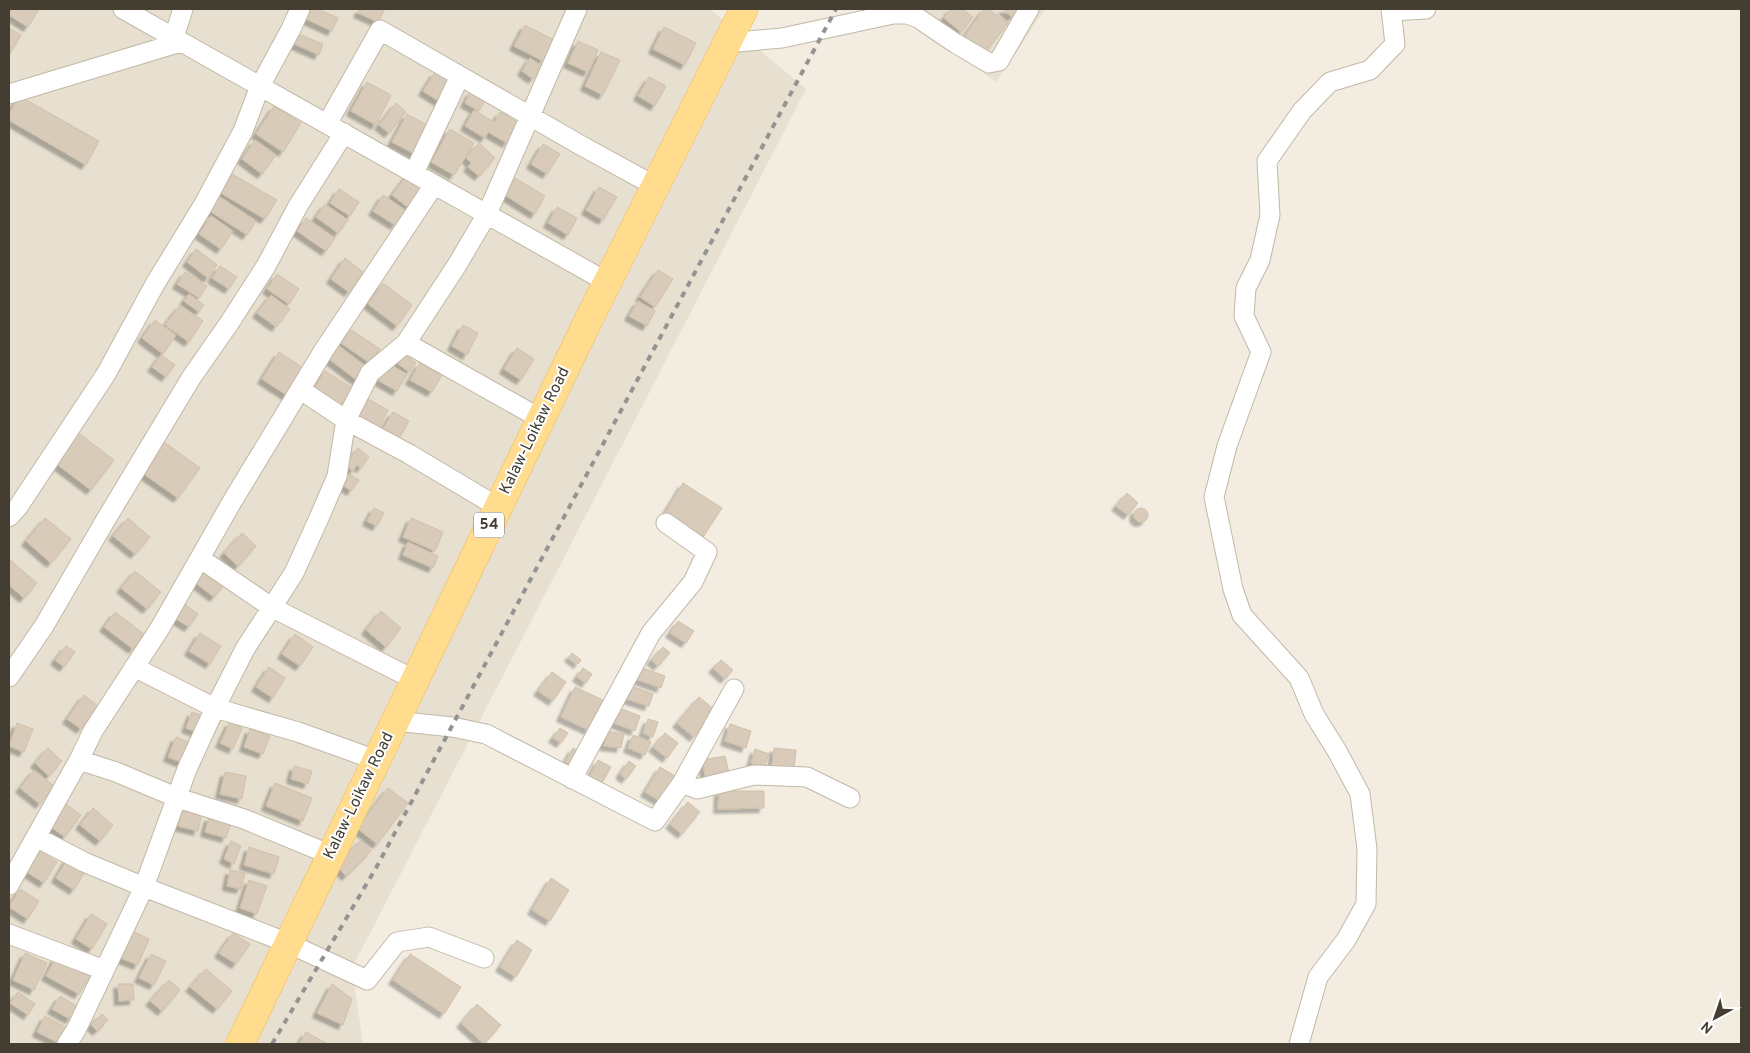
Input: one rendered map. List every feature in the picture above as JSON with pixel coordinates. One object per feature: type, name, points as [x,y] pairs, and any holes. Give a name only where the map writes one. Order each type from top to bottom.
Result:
[{"type":"main road","name":"Kalaw-Loikaw Road","points":[[240,1044],[607,282],[744,9]]},
{"type":"street","points":[[123,9],[607,282]]},
{"type":"street","points":[[178,40],[183,9]]},
{"type":"street","points":[[9,517],[18,507],[106,374],[155,284],[204,204],[244,131],[260,86],[300,9]]},
{"type":"street","points":[[67,1044],[76,1030],[144,887],[178,798],[187,768],[246,649],[294,573],[337,476],[346,420],[370,373],[406,343],[487,214],[577,9]]},
{"type":"street","points":[[726,43],[782,38],[894,12],[918,18],[989,63],[995,63],[999,61],[1029,9]]},
{"type":"street","points":[[1299,1044],[1318,977],[1346,940],[1366,904],[1367,849],[1360,794],[1338,751],[1314,714],[1299,678],[1242,615],[1233,590],[1214,497],[1227,446],[1261,352],[1244,316],[1246,288],[1260,260],[1270,215],[1267,161],[1302,111],[1330,82],[1370,70],[1395,44],[1392,10],[1426,9]]},
{"type":"street","points":[[327,124],[380,30],[655,186]]},
{"type":"street","points":[[9,94],[178,40]]},
{"type":"street","points":[[414,173],[460,76]]},
{"type":"street","points":[[9,677],[44,626],[191,378],[266,266],[298,206],[344,133]]},
{"type":"street","points":[[9,885],[79,760],[93,731],[160,628],[233,500],[324,350],[434,185]]},
{"type":"street","points":[[406,343],[541,419]]},
{"type":"street","points":[[301,390],[346,420],[409,454],[498,507]]},
{"type":"street","points":[[572,779],[652,633],[693,582],[707,552],[666,523]]},
{"type":"street","points":[[201,559],[271,607],[415,680]]},
{"type":"street","points":[[134,667],[216,708],[298,732],[376,760]]},
{"type":"street","points":[[395,721],[452,727],[486,734],[655,821],[682,783],[734,689]]},
{"type":"street","points":[[79,760],[116,772],[178,798],[244,819],[331,855]]},
{"type":"street","points":[[682,783],[697,788],[754,775],[807,777],[850,798]]},
{"type":"street","points":[[36,838],[84,862],[288,943],[367,980],[397,942],[429,937],[484,958]]},
{"type":"street","points":[[9,934],[104,970]]},
{"type":"shaded area","points":[[9,9],[710,9],[806,89],[352,968],[363,1044],[9,1044]]},
{"type":"shaded area","points":[[892,9],[1045,9],[996,82]]},
{"type":"building","points":[[9,9],[39,9],[28,27],[9,15]]},
{"type":"building","points":[[311,9],[318,9],[338,18],[332,31],[306,19]]},
{"type":"building","points":[[360,9],[385,9],[378,22],[358,13]]},
{"type":"building","points":[[951,9],[963,9],[973,17],[961,32],[944,18]]},
{"type":"building","points":[[984,9],[988,9],[1008,23],[985,53],[964,37]]},
{"type":"building","points":[[1003,9],[1020,9],[1012,17]]},
{"type":"building","points":[[525,25],[554,40],[543,61],[514,46]]},
{"type":"building","points":[[664,27],[696,43],[685,65],[653,49]]},
{"type":"building","points":[[9,28],[21,35],[9,56]]},
{"type":"building","points":[[296,33],[323,44],[319,55],[292,43]]},
{"type":"building","points":[[578,41],[598,50],[588,72],[568,63]]},
{"type":"building","points":[[601,52],[620,60],[603,95],[585,86]]},
{"type":"building","points":[[530,58],[542,66],[533,79],[522,71]]},
{"type":"building","points":[[435,72],[454,84],[442,103],[423,91]]},
{"type":"building","points":[[649,77],[666,86],[655,106],[638,96]]},
{"type":"building","points":[[367,82],[391,95],[376,125],[351,111]]},
{"type":"building","points":[[471,91],[486,99],[479,111],[465,103]]},
{"type":"building","points":[[19,96],[99,141],[86,165],[9,120],[9,114]]},
{"type":"building","points":[[396,103],[406,112],[389,133],[379,125]]},
{"type":"building","points":[[274,106],[301,123],[283,152],[256,134]]},
{"type":"building","points":[[474,110],[494,122],[500,112],[519,123],[507,143],[488,132],[485,138],[465,126]]},
{"type":"building","points":[[407,114],[429,126],[415,154],[392,142]]},
{"type":"building","points":[[450,129],[474,143],[454,175],[431,162]]},
{"type":"building","points":[[255,140],[276,155],[262,174],[242,159]]},
{"type":"building","points":[[479,143],[495,158],[479,176],[468,167],[471,163],[466,158]]},
{"type":"building","points":[[543,144],[560,154],[547,174],[531,164]]},
{"type":"building","points":[[232,174],[277,200],[265,219],[221,193]]},
{"type":"building","points":[[408,174],[425,186],[409,208],[392,195]]},
{"type":"building","points":[[515,178],[545,196],[535,214],[505,195]]},
{"type":"building","points":[[599,187],[617,197],[603,220],[586,210]]},
{"type":"building","points":[[339,189],[359,202],[350,216],[330,203]]},
{"type":"building","points":[[383,195],[405,210],[395,225],[373,211]]},
{"type":"building","points":[[220,197],[256,221],[247,235],[210,211]]},
{"type":"building","points":[[325,204],[348,220],[338,233],[316,217]]},
{"type":"building","points":[[557,207],[577,218],[568,235],[548,223]]},
{"type":"building","points":[[211,216],[233,231],[221,249],[199,234]]},
{"type":"building","points":[[306,218],[335,238],[326,251],[297,231]]},
{"type":"building","points":[[196,249],[217,265],[208,278],[187,262]]},
{"type":"building","points":[[345,258],[363,272],[349,292],[331,279]]},
{"type":"building","points":[[220,266],[237,277],[229,289],[212,278]]},
{"type":"building","points":[[658,270],[673,279],[655,307],[640,297]]},
{"type":"building","points":[[185,272],[207,286],[199,298],[177,284]]},
{"type":"building","points":[[277,274],[299,289],[289,304],[267,289]]},
{"type":"building","points":[[383,283],[412,305],[397,326],[368,304]]},
{"type":"building","points":[[189,294],[204,305],[199,312],[184,301]]},
{"type":"building","points":[[271,295],[290,309],[276,327],[257,313]]},
{"type":"building","points":[[638,301],[655,311],[647,326],[629,316]]},
{"type":"building","points":[[180,305],[203,321],[189,342],[165,325]]},
{"type":"building","points":[[155,320],[176,335],[163,354],[142,338]]},
{"type":"building","points":[[463,325],[478,333],[467,355],[452,346]]},
{"type":"building","points":[[351,330],[380,349],[370,363],[341,343]]},
{"type":"building","points":[[339,346],[368,368],[358,381],[329,359]]},
{"type":"building","points":[[517,348],[534,359],[521,380],[504,369]]},
{"type":"building","points":[[400,351],[416,363],[409,372],[393,360]]},
{"type":"building","points":[[279,352],[308,371],[291,398],[262,379]]},
{"type":"building","points":[[161,355],[175,365],[166,377],[152,367]]},
{"type":"building","points":[[385,362],[407,374],[397,391],[376,379]]},
{"type":"building","points":[[420,363],[442,375],[432,392],[410,380]]},
{"type":"building","points":[[325,371],[352,388],[340,407],[313,389]]},
{"type":"building","points":[[366,398],[388,410],[379,428],[357,416]]},
{"type":"building","points":[[393,412],[409,421],[397,442],[381,432]]},
{"type":"building","points":[[77,432],[114,460],[91,490],[54,462]]},
{"type":"building","points":[[163,441],[200,468],[178,498],[141,472]]},
{"type":"building","points":[[358,448],[369,457],[361,468],[357,465],[353,471],[345,465]]},
{"type":"building","points":[[351,475],[359,480],[351,491],[343,485]]},
{"type":"building","points":[[683,483],[722,508],[703,537],[665,513]]},
{"type":"building","points":[[1127,493],[1138,503],[1128,515],[1116,506]]},
{"type":"building","points":[[374,508],[384,513],[377,526],[367,521]]},
{"type":"building","points":[[1138,508],[1144,508],[1148,515],[1144,522],[1138,522],[1134,518],[1134,512]]},
{"type":"building","points":[[45,518],[71,539],[51,563],[26,541]]},
{"type":"building","points":[[128,518],[150,537],[135,554],[113,536]]},
{"type":"building","points":[[411,518],[443,532],[435,551],[403,537]]},
{"type":"building","points":[[242,533],[256,546],[238,566],[224,553]]},
{"type":"building","points":[[408,542],[438,556],[433,568],[403,555]]},
{"type":"building","points":[[9,559],[37,583],[24,598],[9,585]]},
{"type":"building","points":[[204,567],[225,584],[214,597],[193,581]]},
{"type":"building","points":[[135,571],[161,592],[147,609],[121,588]]},
{"type":"building","points":[[183,603],[198,614],[189,627],[173,617]]},
{"type":"building","points":[[381,611],[401,628],[386,647],[366,630]]},
{"type":"building","points":[[115,612],[144,634],[133,649],[104,627]]},
{"type":"building","points":[[678,621],[694,631],[686,643],[670,633]]},
{"type":"building","points":[[200,633],[221,646],[210,664],[189,651]]},
{"type":"building","points":[[295,634],[313,647],[300,666],[282,654]]},
{"type":"building","points":[[66,646],[75,652],[64,667],[55,660]]},
{"type":"building","points":[[663,647],[670,653],[658,666],[651,660]]},
{"type":"building","points":[[572,653],[581,660],[578,664],[569,657]]},
{"type":"building","points":[[721,660],[733,670],[725,679],[713,668]]},
{"type":"building","points":[[269,667],[285,678],[273,698],[256,687]]},
{"type":"building","points":[[640,667],[665,676],[661,688],[636,679]]},
{"type":"building","points":[[583,668],[592,674],[586,683],[577,677]]},
{"type":"building","points":[[552,672],[566,682],[553,701],[538,691]]},
{"type":"building","points":[[632,686],[653,694],[649,706],[627,699]]},
{"type":"building","points":[[575,687],[603,700],[589,730],[561,717]]},
{"type":"building","points":[[84,695],[98,706],[81,729],[67,719]]},
{"type":"building","points":[[699,697],[716,711],[694,737],[677,723]]},
{"type":"building","points":[[620,708],[640,716],[635,731],[614,723]]},
{"type":"building","points":[[192,712],[208,718],[201,734],[186,728]]},
{"type":"building","points":[[648,719],[658,722],[653,737],[643,733]]},
{"type":"building","points":[[230,722],[242,728],[233,749],[220,743]]},
{"type":"building","points":[[17,723],[33,729],[24,752],[9,746]]},
{"type":"building","points":[[730,724],[751,731],[746,748],[725,741]]},
{"type":"building","points":[[560,728],[568,733],[561,743],[553,738]]},
{"type":"building","points":[[250,729],[270,736],[263,754],[244,747]]},
{"type":"building","points":[[607,731],[624,734],[621,748],[604,746]]},
{"type":"building","points":[[665,733],[678,743],[667,758],[653,747]]},
{"type":"building","points":[[633,735],[651,742],[645,755],[628,748]]},
{"type":"building","points":[[176,737],[194,744],[186,764],[168,757]]},
{"type":"building","points":[[48,748],[62,761],[49,776],[35,763]]},
{"type":"building","points":[[573,748],[581,753],[573,766],[565,762]]},
{"type":"building","points":[[774,748],[796,750],[794,769],[772,766]]},
{"type":"building","points":[[755,749],[769,754],[764,768],[751,763]]},
{"type":"building","points":[[725,756],[729,773],[706,778],[702,760]]},
{"type":"building","points":[[598,760],[611,767],[602,783],[590,776]]},
{"type":"building","points":[[629,761],[636,766],[626,779],[620,774]]},
{"type":"building","points":[[294,766],[312,771],[308,784],[291,779]]},
{"type":"building","points":[[660,767],[675,776],[660,801],[645,792]]},
{"type":"building","points":[[34,770],[54,786],[40,804],[20,788]]},
{"type":"building","points":[[225,772],[246,776],[242,799],[220,794]]},
{"type":"building","points":[[275,783],[312,798],[303,821],[266,806]]},
{"type":"building","points":[[388,788],[408,803],[377,844],[357,828]]},
{"type":"building","points":[[719,791],[764,791],[764,808],[718,809]]},
{"type":"building","points":[[688,802],[700,812],[682,834],[670,824]]},
{"type":"building","points":[[66,804],[81,815],[65,837],[51,827]]},
{"type":"building","points":[[93,808],[113,825],[100,841],[80,825]]},
{"type":"building","points":[[183,808],[202,812],[198,831],[178,826]]},
{"type":"building","points":[[209,817],[231,823],[226,838],[205,832]]},
{"type":"building","points":[[361,840],[371,851],[346,876],[335,864]]},
{"type":"building","points":[[231,841],[241,846],[234,864],[224,859]]},
{"type":"building","points":[[249,847],[279,857],[274,874],[244,865]]},
{"type":"building","points":[[40,851],[57,862],[44,883],[27,872]]},
{"type":"building","points":[[68,858],[86,870],[74,890],[56,878]]},
{"type":"building","points":[[230,870],[245,873],[241,889],[227,886]]},
{"type":"building","points":[[551,878],[569,890],[550,921],[532,910]]},
{"type":"building","points":[[249,880],[267,886],[257,914],[240,908]]},
{"type":"building","points":[[20,889],[39,901],[28,919],[9,907]]},
{"type":"building","points":[[91,914],[107,924],[92,949],[76,939]]},
{"type":"building","points":[[130,930],[149,939],[138,965],[118,957]]},
{"type":"building","points":[[233,933],[250,944],[236,964],[219,953]]},
{"type":"building","points":[[517,940],[532,950],[516,977],[500,967]]},
{"type":"building","points":[[25,953],[47,963],[34,990],[13,980]]},
{"type":"building","points":[[151,954],[166,961],[154,985],[139,978]]},
{"type":"building","points":[[410,954],[461,987],[444,1014],[393,980]]},
{"type":"building","points":[[56,957],[90,976],[79,994],[46,976]]},
{"type":"building","points":[[206,969],[232,991],[217,1009],[190,987]]},
{"type":"building","points":[[169,980],[180,990],[162,1011],[150,1001]]},
{"type":"building","points":[[118,984],[133,984],[134,1000],[119,1001]]},
{"type":"building","points":[[332,984],[352,999],[343,1025],[317,1013]]},
{"type":"building","points":[[18,992],[35,1004],[28,1015],[10,1003]]},
{"type":"building","points":[[60,996],[78,1007],[70,1019],[52,1009]]},
{"type":"building","points":[[477,1004],[501,1025],[484,1044],[461,1023]]},
{"type":"building","points":[[102,1014],[108,1020],[97,1031],[91,1025]]},
{"type":"building","points":[[45,1016],[67,1028],[59,1043],[37,1032]]},
{"type":"building","points":[[306,1032],[328,1044],[299,1044]]},
{"type":"railway","points":[[272,1044],[376,868],[836,9]]}]
